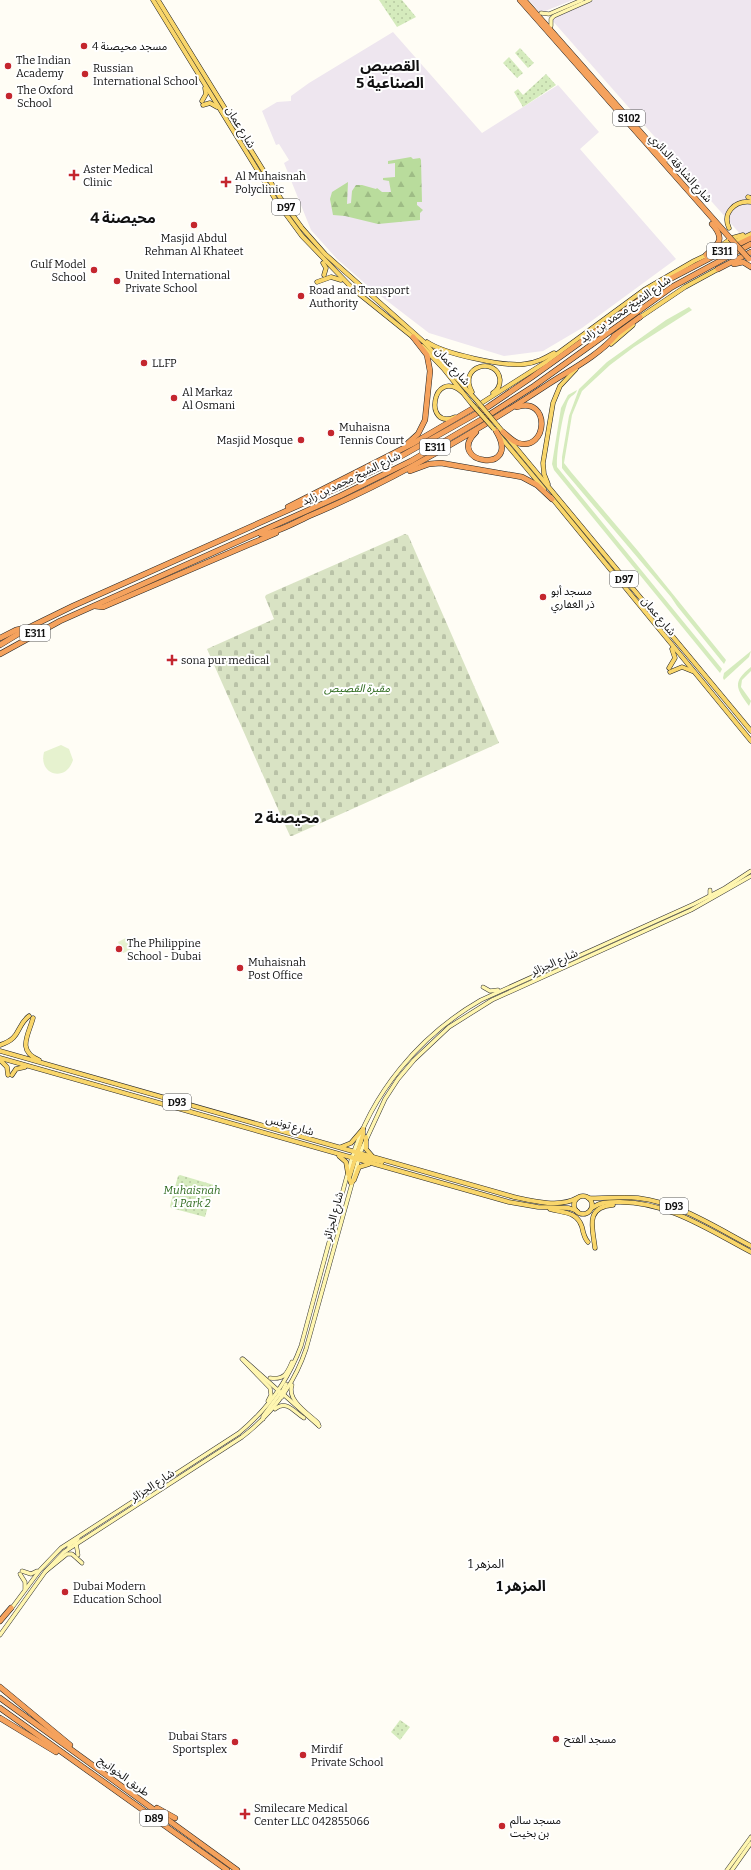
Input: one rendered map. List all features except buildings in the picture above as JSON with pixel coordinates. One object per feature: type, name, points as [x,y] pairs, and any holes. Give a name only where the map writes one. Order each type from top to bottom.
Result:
[{"type":"highway","name":"شارع الشارقة الدائري","points":[[520,0],[644,142],[750,258]]},
{"type":"highway","name":"شارع الشارقة الدائري","points":[[524,0],[599,82],[731,237]]},
{"type":"highway","points":[[631,120],[651,137]]},
{"type":"highway","points":[[644,142],[718,231],[720,238],[718,244],[708,254]]},
{"type":"highway","name":"شارع الشيخ محمد بن زايد","points":[[0,645],[28,628],[73,606],[389,463],[475,415],[532,377],[660,285],[712,256],[751,238]]},
{"type":"highway","name":"شارع الشيخ محمد بن زايد","points":[[0,654],[37,633],[94,606],[340,496],[411,461],[480,421],[534,386],[666,291],[715,262],[751,244]]},
{"type":"highway","points":[[718,269],[751,252]]},
{"type":"highway","points":[[718,269],[739,262],[745,263],[751,267]]},
{"type":"highway","points":[[387,481],[507,412],[584,361],[640,317]]},
{"type":"highway","points":[[534,386],[545,382],[563,371],[616,335]]},
{"type":"highway","points":[[398,450],[418,434],[426,417],[430,363],[425,351],[415,336]]},
{"type":"highway","points":[[503,432],[514,442],[526,444],[536,439],[542,427],[539,414],[531,407],[521,406],[507,412]]},
{"type":"highway","points":[[278,514],[294,504],[425,437],[472,409]]},
{"type":"highway","points":[[481,428],[472,436],[470,447],[473,455],[482,461],[494,460],[499,454],[501,442],[496,429]]},
{"type":"highway","points":[[94,606],[106,606],[169,580],[293,526],[387,481],[423,466],[435,463],[447,463],[522,477],[537,485],[552,499]]},
{"type":"highway","points":[[258,533],[269,533],[318,513]]},
{"type":"highway","points":[[0,638],[19,629],[28,628]]},
{"type":"highway","points":[[0,1620],[11,1608]]},
{"type":"highway","points":[[1,1688],[96,1768]]},
{"type":"highway","name":"طريق الخوانيج","points":[[0,1698],[237,1870]]},
{"type":"highway","name":"طريق الخوانيج","points":[[0,1708],[227,1870]]},
{"type":"highway","points":[[0,1718],[81,1767]]},
{"type":"highway","points":[[133,1794],[143,1798],[175,1818]]},
{"type":"main road","name":"شارع عمان","points":[[153,0],[280,207],[316,253],[345,281],[415,336],[444,368],[472,403],[496,429],[751,741]]},
{"type":"main road","name":"شارع عمان","points":[[158,0],[291,214],[325,254],[446,365],[476,400],[496,429],[503,432],[751,731]]},
{"type":"main road","points":[[551,15],[582,0]]},
{"type":"main road","points":[[541,13],[551,15],[590,0]]},
{"type":"main road","points":[[551,15],[551,26]]},
{"type":"main road","points":[[201,79],[206,93],[203,103],[213,104],[224,117]]},
{"type":"main road","points":[[211,95],[215,97],[251,156],[263,171]]},
{"type":"main road","points":[[729,228],[726,218],[731,209],[743,202],[751,202]]},
{"type":"main road","points":[[468,398],[456,388],[444,388],[436,394],[434,407],[440,416],[450,419],[472,409],[546,362],[560,350],[644,290],[708,254],[751,233]]},
{"type":"main road","points":[[316,253],[326,266],[324,275]]},
{"type":"main road","points":[[562,504],[546,479],[543,468],[544,452],[555,397],[568,377],[605,348],[640,317],[685,287],[718,269]]},
{"type":"main road","points":[[317,282],[332,277],[345,281]]},
{"type":"main road","points":[[415,336],[445,351],[510,364],[532,363],[560,350]]},
{"type":"main road","points":[[476,400],[469,386],[469,377],[474,369],[484,366],[490,367],[496,371],[500,382],[498,389],[487,400]]},
{"type":"main road","points":[[672,645],[675,657],[670,670],[683,667],[695,674]]},
{"type":"main road","points":[[682,658],[686,657],[705,680],[713,685]]},
{"type":"main road","name":"شارع الجزائر","points":[[363,1129],[382,1093],[418,1049],[454,1017],[501,990],[710,896],[751,871]]},
{"type":"main road","name":"شارع الجزائر","points":[[0,1625],[40,1570],[65,1545],[245,1426],[259,1415],[281,1393],[301,1346],[340,1198],[348,1174],[385,1099],[403,1073],[434,1040],[464,1016],[521,986],[717,897],[751,876]]},
{"type":"main road","points":[[664,922],[709,899],[710,890]]},
{"type":"main road","points":[[483,988],[490,991],[501,990]]},
{"type":"main road","points":[[464,1016],[468,1011],[485,1002],[487,997]]},
{"type":"main road","points":[[0,1045],[14,1038],[24,1021],[31,1017],[26,1040],[29,1053],[37,1059],[74,1072]]},
{"type":"main road","name":"شارع تونس","points":[[0,1051],[338,1148],[375,1164],[514,1203],[548,1208],[567,1208],[576,1211]]},
{"type":"main road","points":[[0,1059],[6,1065],[10,1075],[19,1067],[33,1067]]},
{"type":"main road","name":"شارع تونس","points":[[0,1059],[332,1152],[376,1158],[528,1200],[566,1202],[577,1198]]},
{"type":"main road","points":[[338,1148],[351,1143],[363,1129]]},
{"type":"main road","points":[[351,1183],[349,1178],[363,1135],[363,1129]]},
{"type":"main road","points":[[366,1137],[366,1150],[376,1158]]},
{"type":"main road","points":[[332,1152],[345,1160],[348,1174]]},
{"type":"main road","points":[[356,1156],[396,1164]]},
{"type":"main road","points":[[351,1183],[360,1166],[375,1164]]},
{"type":"main road","name":"شارع الجزائر","points":[[0,1634],[41,1576],[69,1548],[242,1437],[263,1420],[298,1371],[309,1343],[351,1183]]},
{"type":"main road","points":[[583,1196],[588,1198],[592,1204],[592,1208],[589,1212],[585,1214],[576,1211],[574,1206],[577,1198],[583,1196]]},
{"type":"main road","name":"D93","points":[[588,1198],[632,1197],[665,1203],[686,1212],[751,1246]]},
{"type":"main road","name":"D93","points":[[592,1208],[604,1202],[625,1202],[652,1205],[676,1213],[751,1252]]},
{"type":"main road","points":[[595,1248],[591,1223],[593,1217],[603,1206],[625,1202]]},
{"type":"main road","points":[[548,1208],[551,1210],[572,1214],[580,1222],[585,1239],[588,1242]]},
{"type":"main road","points":[[337,1238],[338,1244]]},
{"type":"main road","points":[[306,1313],[308,1319]]},
{"type":"main road","points":[[270,1378],[278,1379],[284,1377],[301,1346]]},
{"type":"main road","points":[[259,1415],[270,1398],[271,1390],[242,1359],[319,1426],[318,1423],[291,1395],[291,1388],[298,1371]]},
{"type":"main road","points":[[263,1420],[266,1419],[278,1406],[285,1405],[289,1406],[304,1418]]},
{"type":"main road","points":[[208,1464],[210,1458]]},
{"type":"main road","points":[[69,1548],[70,1544],[89,1529]]},
{"type":"main road","points":[[76,1543],[78,1555]]},
{"type":"main road","points":[[41,1576],[47,1566],[65,1548],[65,1545]]},
{"type":"main road","points":[[45,1572],[67,1554],[72,1554],[82,1563]]},
{"type":"main road","points":[[24,1590],[25,1582],[21,1573],[32,1574],[40,1570]]},
{"type":"main road","points":[[727,1870],[751,1837]]},
{"type":"main road","points":[[732,1870],[751,1843]]},
{"type":"shaded area","points":[[529,0],[573,0],[540,13]]},
{"type":"shaded area","points":[[594,0],[751,0],[751,232],[742,236],[551,19]]},
{"type":"shaded area","name":"القصيص الصناعية 5","points":[[393,32],[482,133],[558,85],[599,132],[580,149],[676,259],[582,328],[543,351],[504,356],[429,333],[369,287],[337,259],[311,230],[284,163],[289,160],[279,144],[276,145],[262,111],[277,102],[291,101],[291,96],[309,83]]},
{"type":"green space","points":[[379,0],[402,0],[416,17],[397,27]]},
{"type":"green space","points":[[520,48],[534,63],[528,68],[515,53]]},
{"type":"green space","points":[[509,57],[523,73],[517,78],[503,63]]},
{"type":"green space","points":[[546,74],[556,85],[523,107],[514,92],[518,89],[523,95]]},
{"type":"green space","points":[[411,157],[413,159],[420,158],[421,160],[422,202],[417,202],[417,205],[423,210],[420,213],[420,220],[378,224],[345,216],[333,215],[330,199],[332,192],[348,182],[347,204],[351,203],[352,191],[356,185],[377,188],[382,192],[391,192],[389,181],[383,180],[383,178],[395,177],[395,163],[388,164],[388,161]]},
{"type":"green space","points":[[689,307],[692,310],[634,347],[610,365],[582,391],[572,415],[564,463],[638,551],[726,660],[724,664],[671,597],[562,468],[562,457],[569,416],[579,389],[607,362],[666,320]]},
{"type":"green space","points":[[577,390],[569,399],[564,412],[557,467],[722,669],[720,673],[554,470],[552,464],[561,408],[568,395]]},
{"type":"green space","name":"مقبرة القصيص","points":[[405,534],[408,535],[499,743],[290,836],[207,649],[274,619],[265,597],[266,595]]},
{"type":"green space","points":[[751,651],[749,657],[724,680],[724,673]]},
{"type":"green space","points":[[751,667],[751,671],[742,680],[741,687],[751,701],[749,706],[741,694],[738,685],[741,677]]},
{"type":"green space","points":[[61,745],[69,749],[73,760],[65,772],[59,774],[49,771],[43,760],[44,752]]},
{"type":"green space","points":[[126,938],[131,950],[123,953],[118,942]]},
{"type":"green space","name":"Muhaisnah 1 Park 2","points":[[180,1175],[214,1185],[205,1217],[171,1208],[170,1206],[178,1176]]},
{"type":"green space","points":[[400,1720],[410,1727],[400,1740],[391,1732]]},
{"type":"place","name":"مسجد محيصنة 4","points":[[84,46]]},
{"type":"place","name":"The Indian Academy","points":[[8,66]]},
{"type":"place","name":"Russian International School","points":[[85,74]]},
{"type":"place","name":"The Oxford School","points":[[9,96]]},
{"type":"place","name":"Aster Medical Clinic","points":[[74,175]]},
{"type":"place","name":"Al Muhaisnah Polyclinic","points":[[226,182]]},
{"type":"place","name":"Masjid Abdul Rehman Al Khateet","points":[[194,225]]},
{"type":"place","name":"Gulf Model School","points":[[94,270]]},
{"type":"place","name":"United International Private School","points":[[117,281]]},
{"type":"place","name":"Road and Transport Authority","points":[[301,296]]},
{"type":"place","name":"LLFP","points":[[144,363]]},
{"type":"place","name":"Al Markaz Al Osmani","points":[[174,398]]},
{"type":"place","name":"Muhaisna Tennis Court","points":[[331,433]]},
{"type":"place","name":"Masjid Mosque","points":[[301,440]]},
{"type":"place","name":"مسجد أبو ذر الغفاري","points":[[543,597]]},
{"type":"place","name":"sona pur medical","points":[[172,660]]},
{"type":"place","name":"The Philippine School - Dubai","points":[[119,949]]},
{"type":"place","name":"Muhaisnah Post Office","points":[[240,968]]},
{"type":"place","name":"Dubai Modern Education School","points":[[65,1592]]},
{"type":"place","name":"مسجد الفتح","points":[[556,1739]]},
{"type":"place","name":"Dubai Stars Sportsplex","points":[[235,1742]]},
{"type":"place","name":"Mirdif Private School","points":[[303,1755]]},
{"type":"place","name":"Smilecare Medical Center LLC 042855066","points":[[245,1814]]},
{"type":"place","name":"مسجد سالم بن بخيت","points":[[502,1826]]},
{"type":"district","name":"القصيص الصناعية 5","points":[[390,74]]},
{"type":"district","name":"محيصنة 4","points":[[123,218]]},
{"type":"district","name":"محيصنة 2","points":[[287,818]]},
{"type":"district","name":"المزهر 1","points":[[486,1564]]},
{"type":"district","name":"المزهر 1","points":[[521,1586]]}]
